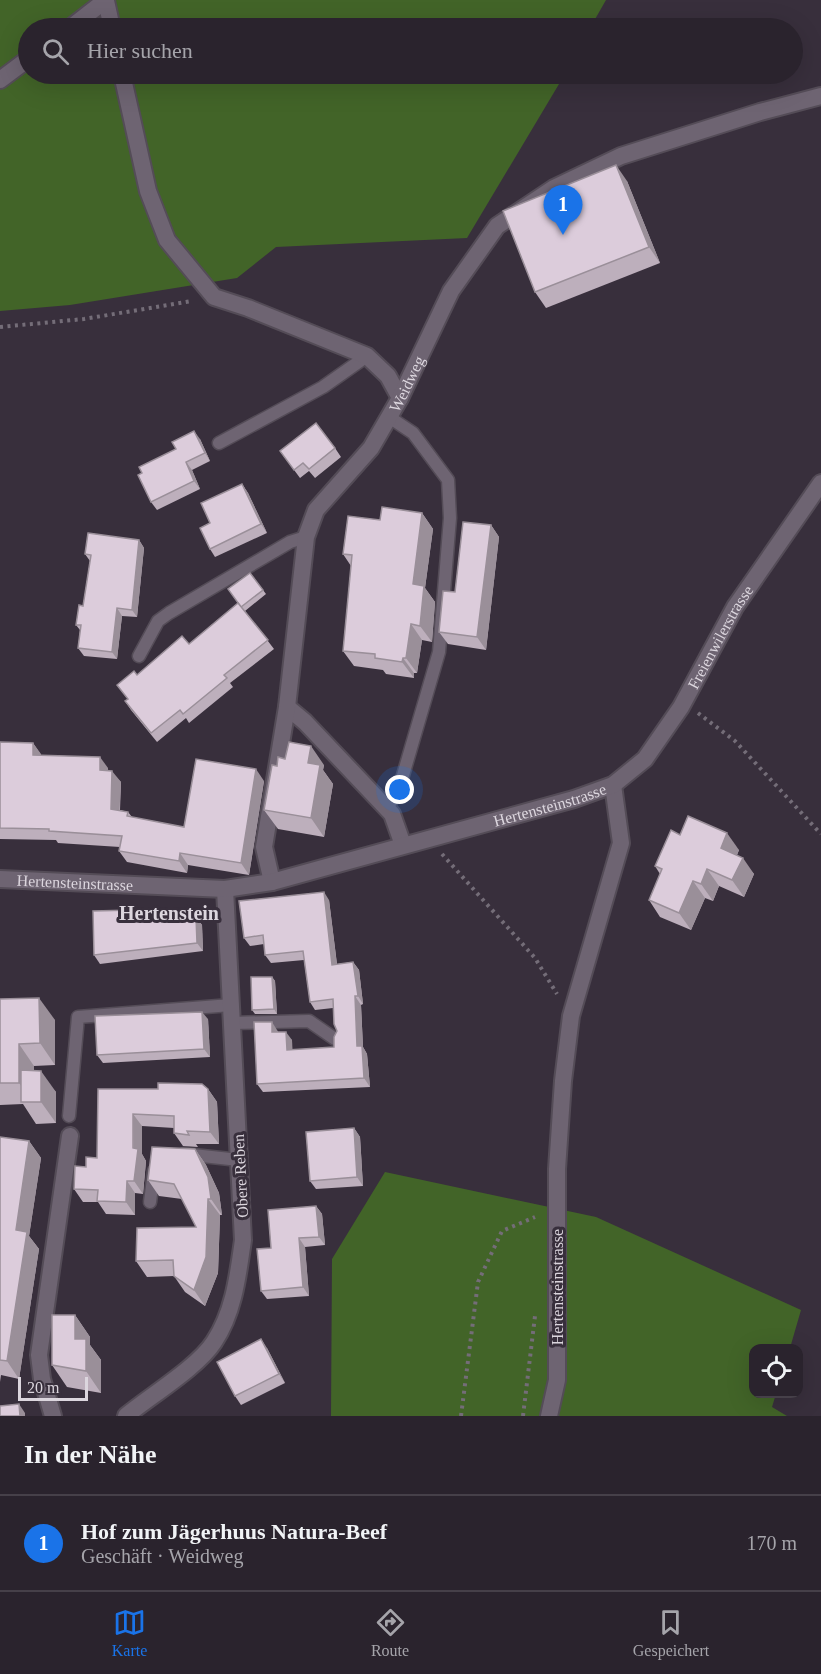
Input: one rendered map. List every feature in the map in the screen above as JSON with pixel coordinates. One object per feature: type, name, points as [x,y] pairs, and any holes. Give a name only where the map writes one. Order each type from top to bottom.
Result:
[{"type":"street","points":[[83,18],[106,0],[110,18]]},
{"type":"street","points":[[0,80],[18,66]]},
{"type":"street","points":[[124,84],[148,191],[167,240],[214,297],[248,308],[367,356],[388,376],[400,398]]},
{"type":"street","name":"Weidweg","points":[[272,882],[264,847],[288,707],[306,537],[316,510],[371,448],[400,398],[451,291],[497,226],[554,188],[621,156],[760,112],[821,96]]},
{"type":"street","name":"Freienwilerstrasse","points":[[613,785],[645,759],[681,707],[735,607],[821,483]]},
{"type":"street","points":[[288,707],[387,808],[392,814],[403,845]]},
{"type":"street","name":"Hertensteinstrasse","points":[[0,879],[225,890],[272,882],[574,799],[613,785],[621,843],[570,1016],[563,1081],[557,1169],[556,1380],[549,1416]]},
{"type":"street","name":"Obere Reben","points":[[126,1416],[213,1343],[227,1316],[237,1283],[243,1240],[225,890]]},
{"type":"street","points":[[53,1416],[42,1378],[39,1355],[70,1136]]},
{"type":"lane","points":[[219,443],[323,387],[367,356]]},
{"type":"lane","points":[[387,808],[399,789],[439,652],[450,518],[448,480],[413,433],[389,417]]},
{"type":"lane","points":[[139,656],[158,621],[169,613],[290,542],[306,537]]},
{"type":"lane","points":[[69,1116],[78,1017],[231,1005]]},
{"type":"lane","points":[[232,1023],[309,1021],[335,1039]]},
{"type":"lane","points":[[168,1153],[239,1160]]},
{"type":"lane","points":[[150,1202],[155,1161]]},
{"type":"path","points":[[0,327],[84,319],[214,297]]},
{"type":"path","points":[[681,707],[698,712],[735,741],[821,834]]},
{"type":"path","points":[[434,837],[453,868],[535,958],[558,996]]},
{"type":"path","points":[[461,1416],[478,1282],[502,1232],[536,1217]]},
{"type":"green space","points":[[0,0],[606,0],[596,18],[18,18],[18,84],[559,84],[467,238],[276,247],[237,278],[70,305],[0,311]]},
{"type":"green space","points":[[385,1172],[596,1217],[801,1310],[791,1344],[749,1344],[749,1398],[775,1398],[772,1407],[787,1416],[331,1416],[332,1259]]},
{"type":"building","points":[[616,165],[649,247],[535,292],[503,211]]},
{"type":"building","points":[[316,423],[335,448],[309,469],[303,463],[294,470],[280,451]]},
{"type":"building","points":[[194,431],[205,453],[186,462],[194,481],[151,502],[138,475],[142,473],[139,467],[176,449],[172,442]]},
{"type":"building","points":[[242,484],[261,524],[210,549],[200,528],[210,523],[201,503]]},
{"type":"building","points":[[382,507],[422,513],[413,584],[424,586],[420,626],[411,624],[406,658],[403,658],[402,662],[375,658],[375,654],[343,651],[352,555],[343,554],[348,516],[380,520]]},
{"type":"building","points":[[463,522],[491,525],[477,637],[439,632],[443,591],[455,592]]},
{"type":"building","points":[[88,533],[139,540],[132,610],[117,608],[112,652],[78,648],[81,625],[76,625],[79,605],[83,606],[91,555],[85,554]]},
{"type":"building","points":[[250,573],[263,590],[241,607],[228,589]]},
{"type":"building","points":[[238,603],[268,640],[224,675],[227,678],[183,714],[180,710],[151,733],[125,701],[128,699],[117,685],[134,671],[137,675],[182,636],[189,644]]},
{"type":"building","points":[[0,742],[33,743],[33,755],[100,757],[100,770],[112,771],[111,809],[128,812],[127,816],[184,827],[196,759],[256,769],[241,863],[180,853],[179,861],[119,851],[122,836],[49,831],[49,829],[0,828]]},
{"type":"building","points":[[289,742],[311,746],[308,763],[320,765],[311,818],[264,810],[272,765],[277,766],[278,757],[285,759]]},
{"type":"building","points":[[688,816],[727,833],[721,848],[743,858],[732,880],[707,869],[701,884],[693,881],[679,913],[649,900],[662,869],[655,866],[671,830],[680,835]]},
{"type":"building","points":[[324,892],[332,965],[353,962],[358,996],[355,996],[357,1046],[362,1046],[364,1078],[257,1084],[254,1022],[272,1022],[272,1032],[286,1032],[287,1050],[334,1047],[334,1037],[337,1031],[334,1024],[333,999],[310,1002],[303,951],[265,955],[263,935],[244,938],[239,901]]},
{"type":"building","points":[[134,910],[134,919],[196,917],[197,943],[94,955],[93,911]]},
{"type":"building","points":[[251,977],[272,977],[274,1009],[252,1010]]},
{"type":"building","points":[[39,998],[40,1043],[19,1044],[19,1083],[0,1083],[0,999]]},
{"type":"building","points":[[202,1012],[204,1049],[97,1055],[95,1016]]},
{"type":"building","points":[[21,1070],[41,1071],[41,1102],[21,1102]]},
{"type":"building","points":[[158,1083],[202,1084],[208,1089],[210,1132],[187,1131],[189,1135],[174,1133],[174,1116],[133,1114],[133,1148],[138,1149],[134,1181],[127,1181],[126,1202],[97,1201],[98,1190],[74,1189],[75,1166],[86,1167],[86,1157],[97,1158],[98,1089],[158,1089]]},
{"type":"building","points":[[354,1128],[357,1177],[310,1181],[306,1132]]},
{"type":"building","points":[[0,1137],[29,1141],[16,1230],[27,1232],[7,1361],[0,1360]]},
{"type":"building","points":[[152,1147],[195,1149],[208,1177],[211,1199],[208,1199],[206,1257],[194,1290],[174,1276],[173,1260],[136,1261],[137,1228],[196,1227],[174,1184],[148,1180]]},
{"type":"building","points":[[316,1206],[319,1237],[299,1238],[303,1287],[261,1291],[257,1249],[271,1248],[268,1210]]},
{"type":"building","points":[[52,1315],[75,1315],[75,1339],[86,1339],[86,1371],[52,1365]]},
{"type":"building","points":[[261,1339],[279,1374],[235,1396],[217,1362]]},
{"type":"building","points":[[19,1404],[20,1416],[0,1416],[0,1406]]},
{"type":"place","name":"Hof zum Jägerhuus Natura-Beef","points":[[563,235]]},
{"type":"district","name":"Hertenstein","points":[[169,913]]}]
